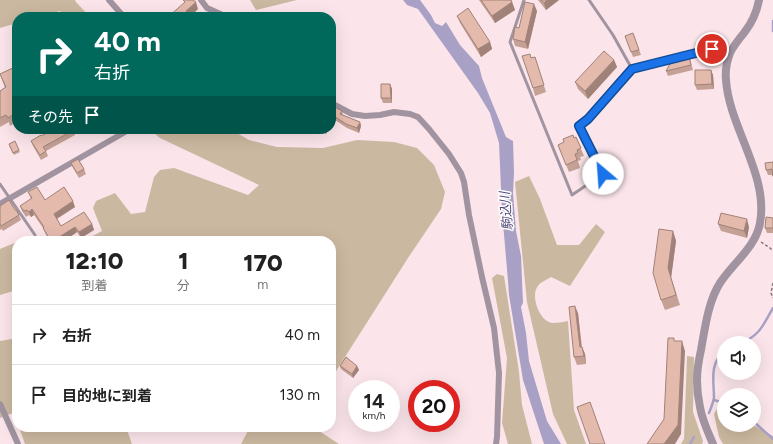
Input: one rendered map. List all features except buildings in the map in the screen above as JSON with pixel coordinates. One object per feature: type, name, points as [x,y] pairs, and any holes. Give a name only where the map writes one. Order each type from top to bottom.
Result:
[{"type":"street","points":[[109,0],[120,12]]},
{"type":"street","points":[[201,0],[207,8],[216,12]]},
{"type":"street","points":[[713,444],[700,407],[697,379],[705,326],[711,302],[719,284],[743,255],[755,237],[760,223],[761,205],[760,187],[728,99],[726,67],[730,54],[751,21],[759,0]]},
{"type":"street","points":[[336,106],[352,114],[364,116],[394,112],[410,114],[418,117],[449,154],[461,173],[494,328],[499,373],[496,444]]},
{"type":"street","points":[[0,204],[121,134]]},
{"type":"street","points":[[0,404],[12,431]]},
{"type":"street","points":[[13,432],[18,444]]},
{"type":"lane","points":[[524,0],[510,42],[572,195],[603,174],[579,126],[588,119],[632,69],[712,49],[730,54]]},
{"type":"lane","points":[[589,0],[613,35],[632,69]]},
{"type":"lane","points":[[0,184],[35,235]]},
{"type":"path","points":[[755,237],[773,252]]},
{"type":"path","points":[[773,282],[770,293],[773,298]]},
{"type":"shaded area","points":[[0,0],[75,0],[85,12],[12,12],[12,24],[0,28]]},
{"type":"shaded area","points":[[250,0],[297,0],[256,10]]},
{"type":"shaded area","points":[[155,134],[239,134],[249,140],[277,147],[323,148],[357,140],[394,142],[417,148],[434,165],[445,192],[441,209],[336,371],[336,236],[92,236],[102,231],[93,208],[96,201],[115,193],[131,214],[145,212],[154,177],[160,170],[174,168],[248,195],[259,185],[160,138]]},
{"type":"shaded area","points":[[529,176],[540,199],[557,245],[579,245],[596,224],[605,232],[570,286],[551,277],[539,285],[535,295],[537,307],[543,318],[552,323],[568,321],[574,410],[586,444],[567,444],[553,414],[527,302],[515,182]]},
{"type":"shaded area","points":[[12,244],[12,291],[0,295],[0,249]]},
{"type":"shaded area","points":[[497,274],[504,276],[519,372],[522,405],[532,444],[508,444],[502,423],[507,358],[492,278]]},
{"type":"shaded area","points":[[12,339],[12,413],[0,418],[0,341]]},
{"type":"shaded area","points":[[687,356],[694,357],[693,412],[703,441],[702,444],[681,444],[684,439]]},
{"type":"shaded area","points":[[717,409],[717,428],[714,414]]},
{"type":"shaded area","points":[[761,429],[773,436],[773,444],[723,444],[718,432],[761,432]]},
{"type":"shaded area","points":[[21,432],[128,432],[132,444],[25,444]]},
{"type":"shaded area","points":[[247,432],[321,432],[339,444],[241,444]]},
{"type":"water","name":"駒込川","points":[[403,0],[420,0],[435,23],[442,26],[446,22],[460,45],[479,66],[482,78],[506,137],[513,141],[513,193],[516,231],[521,256],[523,303],[521,307],[529,361],[547,421],[561,444],[544,444],[523,380],[509,295],[502,211],[499,143],[490,113],[478,93],[418,9],[407,5]]},
{"type":"waterway","points":[[773,21],[773,31]]},
{"type":"waterway","points":[[753,336],[764,324],[773,308]]},
{"type":"waterway","points":[[709,413],[714,398],[713,373],[717,360]]},
{"type":"waterway","points":[[761,428],[773,439]]},
{"type":"waterway","points":[[690,444],[694,437]]},
{"type":"route","points":[[603,174],[579,126],[588,119],[632,69],[712,49]]}]
